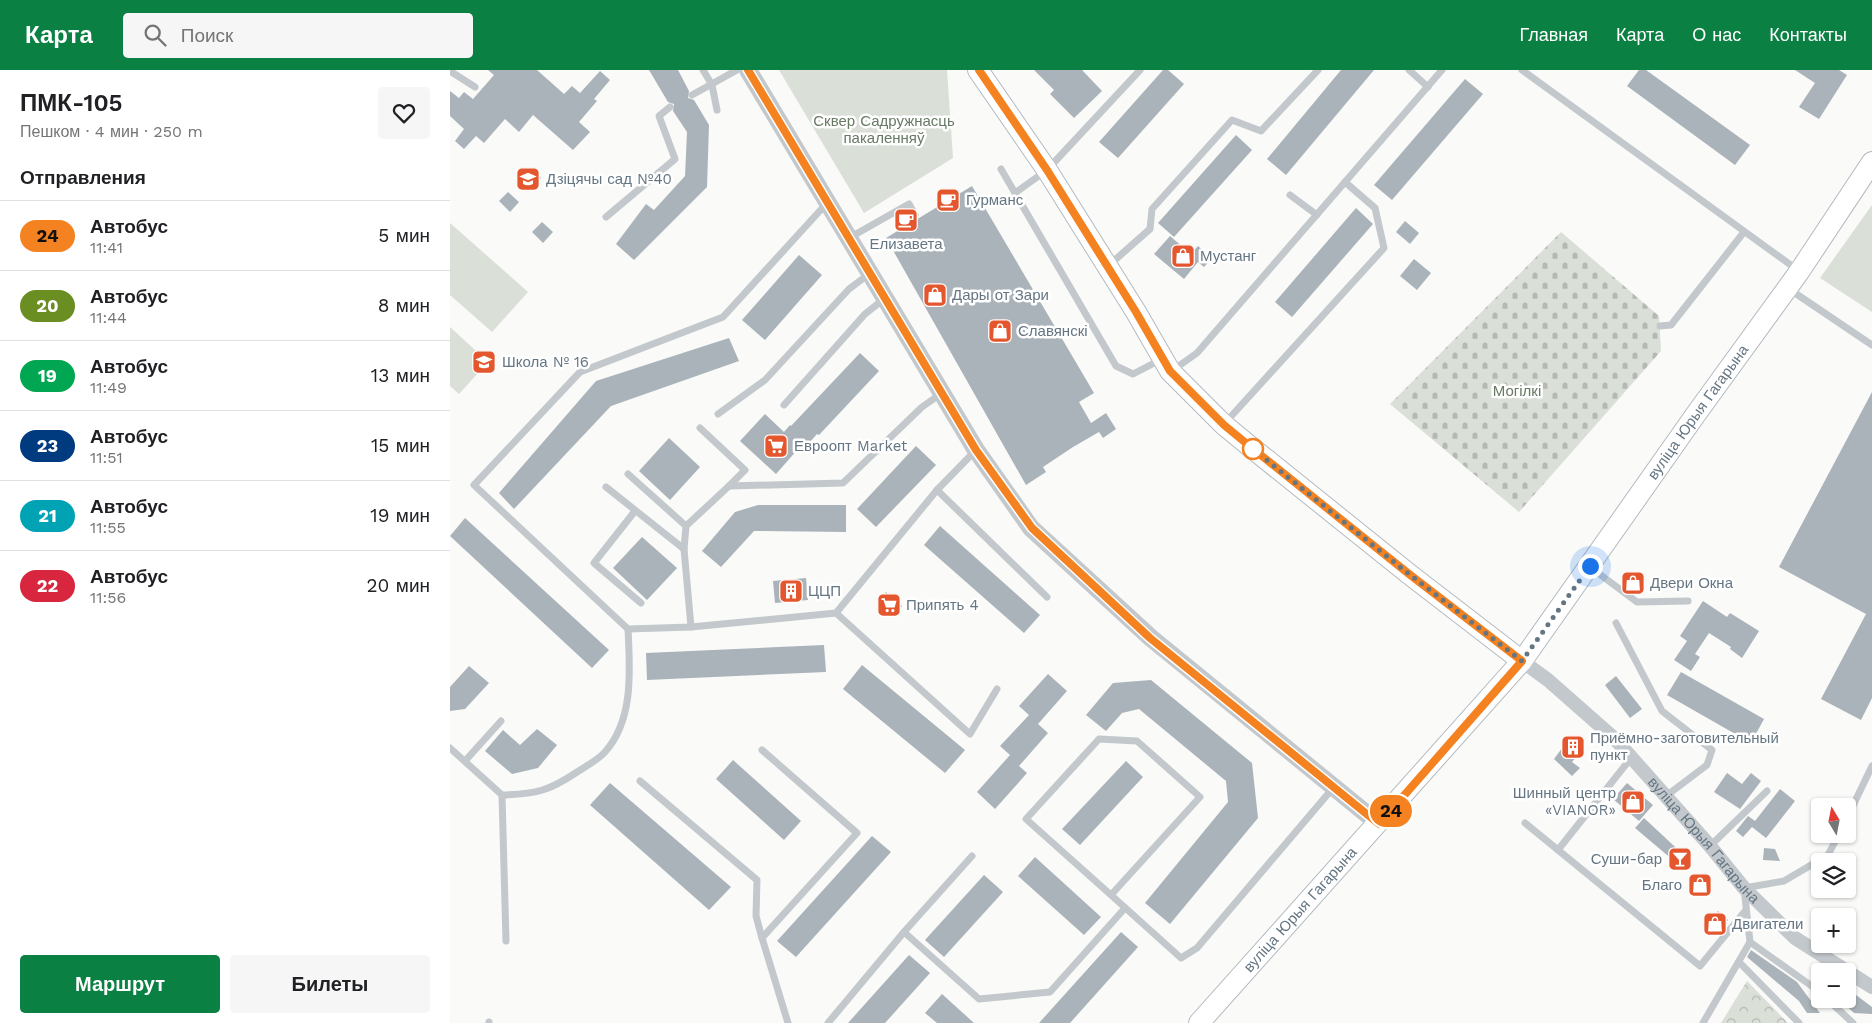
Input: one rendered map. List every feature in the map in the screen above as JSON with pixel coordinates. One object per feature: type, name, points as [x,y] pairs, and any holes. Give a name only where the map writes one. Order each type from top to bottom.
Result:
[{"type":"main road","points":[[978,70],[1047,170],[1167,365],[1224,425],[1409,574],[1522,661]]},
{"type":"main road","name":"вуліца Юрыя Гагарына","points":[[1199,1023],[1379,824],[1522,661],[1696,414],[1799,272],[1872,162]]},
{"type":"street","points":[[748,70],[976,450],[1032,528],[1150,638],[1335,786],[1379,824]]},
{"type":"street","name":"вуліца Юрыя Гагарына","points":[[1522,661],[1597,721],[1710,846],[1744,888],[1795,938],[1872,987]]},
{"type":"lane","points":[[703,70],[712,85],[717,110]]},
{"type":"lane","points":[[692,95],[737,70]]},
{"type":"lane","points":[[1015,193],[1047,170],[1140,70]]},
{"type":"lane","points":[[1106,267],[1150,229],[1152,209],[1232,120],[1261,131],[1318,70]]},
{"type":"lane","points":[[1409,70],[1428,87]]},
{"type":"lane","points":[[1001,169],[1116,366],[1133,374],[1167,365],[1197,353],[1442,70]]},
{"type":"lane","points":[[1522,70],[1799,272]]},
{"type":"lane","points":[[450,71],[475,87]]},
{"type":"lane","points":[[606,217],[675,159],[659,116],[670,107]]},
{"type":"lane","points":[[1224,425],[1384,248],[1375,208],[1345,182]]},
{"type":"lane","points":[[1290,195],[1317,215]]},
{"type":"lane","points":[[827,203],[723,316],[580,372],[474,485],[628,628],[691,627],[836,613],[937,490],[976,450]]},
{"type":"lane","points":[[848,238],[908,204],[915,215]]},
{"type":"lane","points":[[1660,326],[1671,325],[1744,232]]},
{"type":"lane","points":[[718,414],[765,380],[849,289],[869,274]]},
{"type":"lane","points":[[1787,288],[1872,345]]},
{"type":"lane","points":[[784,405],[865,314],[884,299]]},
{"type":"lane","points":[[729,486],[843,483],[922,407],[942,393]]},
{"type":"lane","points":[[691,627],[684,549],[686,526],[745,470],[700,428]]},
{"type":"lane","points":[[628,474],[686,526]]},
{"type":"lane","points":[[606,487],[684,549]]},
{"type":"lane","points":[[937,490],[1047,597]]},
{"type":"lane","points":[[635,511],[594,563],[640,603]]},
{"type":"lane","points":[[1590,566],[1637,602],[1688,600]]},
{"type":"lane","points":[[836,613],[970,734],[996,689]]},
{"type":"lane","points":[[1616,623],[1662,711],[1712,750],[1707,765],[1665,797]]},
{"type":"lane","points":[[450,748],[502,795],[528,795],[555,787],[604,754],[620,732],[630,676],[628,628]]},
{"type":"lane","points":[[465,761],[501,721]]},
{"type":"lane","points":[[1111,895],[1200,797],[1137,741],[1099,739],[1026,819],[1180,958],[1197,948],[1335,786]]},
{"type":"lane","points":[[762,750],[857,833],[762,938]]},
{"type":"lane","points":[[1558,850],[1631,758]]},
{"type":"lane","points":[[1856,799],[1872,766]]},
{"type":"lane","points":[[640,781],[757,880],[756,916],[788,1023]]},
{"type":"lane","points":[[1710,846],[1767,791]]},
{"type":"lane","points":[[502,795],[506,941]]},
{"type":"lane","points":[[1525,823],[1700,966],[1746,910]]},
{"type":"lane","points":[[1703,1023],[1750,942],[1744,888],[1784,881],[1828,855],[1834,843]]},
{"type":"lane","points":[[828,1023],[904,932],[972,856]]},
{"type":"lane","points":[[904,932],[979,999],[1050,992],[1125,908]]},
{"type":"lane","points":[[1750,942],[1811,986]]},
{"type":"lane","points":[[1739,962],[1799,1023]]},
{"type":"lane","points":[[1837,1008],[1853,1023]]},
{"type":"green space","name":"Сквер Садружнасць пакаленняў","points":[[779,70],[947,70],[953,158],[864,213]]},
{"type":"green space","points":[[1872,205],[1872,312],[1820,278]]},
{"type":"green space","points":[[450,223],[528,292],[492,332],[450,295]]},
{"type":"green space","name":"Могілкі","points":[[1561,232],[1659,316],[1661,351],[1519,512],[1390,404]]},
{"type":"green space","points":[[450,327],[488,362],[459,394],[450,386]]},
{"type":"green space","points":[[1747,981],[1788,1023],[1721,1023]]},
{"type":"building","points":[[488,70],[537,70],[564,94],[572,86],[580,93],[600,71],[610,80],[594,99],[597,101],[579,122],[590,132],[573,150],[533,115],[519,132],[505,119],[484,143],[476,136],[464,149],[455,141],[464,129],[450,116],[450,91],[459,98],[464,92],[473,99],[494,75]]},
{"type":"building","points":[[649,70],[678,70],[689,91],[688,98],[694,100],[709,125],[707,187],[634,260],[616,244],[646,204],[654,210],[685,176],[687,132],[673,111],[674,104],[668,102]]},
{"type":"building","points":[[1034,70],[1082,70],[1102,91],[1074,118],[1050,94],[1054,90]]},
{"type":"building","points":[[1163,70],[1168,70],[1184,84],[1118,158],[1099,142]]},
{"type":"building","points":[[1341,70],[1374,70],[1286,175],[1267,159]]},
{"type":"building","points":[[1639,70],[1646,70],[1750,145],[1735,165],[1627,86]]},
{"type":"building","points":[[1795,70],[1839,70],[1847,75],[1819,119],[1799,107],[1815,83]]},
{"type":"building","points":[[1465,79],[1483,94],[1392,200],[1374,185]]},
{"type":"building","points":[[1236,135],[1252,150],[1174,237],[1158,223]]},
{"type":"building","points":[[530,167],[541,178],[531,188],[520,177]]},
{"type":"building","name":"Славянскі","points":[[972,186],[1094,393],[1079,402],[1091,423],[1106,413],[1116,429],[1103,438],[1099,432],[1073,447],[1043,467],[1046,472],[1026,485],[886,238]]},
{"type":"building","points":[[508,192],[519,202],[510,212],[499,201]]},
{"type":"building","points":[[1356,208],[1373,224],[1292,317],[1275,302]]},
{"type":"building","points":[[1405,221],[1419,233],[1410,244],[1396,232]]},
{"type":"building","points":[[542,222],[553,232],[543,243],[532,232]]},
{"type":"building","name":"Мустанг","points":[[1170,236],[1191,254],[1198,246],[1212,258],[1204,267],[1198,262],[1184,279],[1154,254]]},
{"type":"building","points":[[799,255],[822,275],[765,340],[742,320]]},
{"type":"building","points":[[1414,259],[1431,273],[1417,290],[1400,276]]},
{"type":"building","points":[[729,338],[739,361],[611,406],[514,509],[499,493],[596,381]]},
{"type":"building","points":[[860,353],[879,371],[819,435],[817,434],[802,451],[799,448],[776,474],[740,441],[765,414],[784,432]]},
{"type":"building","points":[[1872,392],[1872,698],[1861,720],[1821,699],[1866,614],[1779,567]]},
{"type":"building","points":[[669,438],[700,467],[670,500],[639,471]]},
{"type":"building","points":[[916,446],[936,465],[876,527],[857,509]]},
{"type":"building","points":[[758,505],[846,505],[846,532],[754,531],[721,567],[702,551],[735,512]]},
{"type":"building","points":[[465,518],[609,650],[592,668],[450,536]]},
{"type":"building","points":[[940,526],[1040,615],[1024,633],[924,545]]},
{"type":"building","points":[[642,537],[677,568],[647,600],[613,568]]},
{"type":"building","name":"ЦЦП","points":[[806,578],[808,600],[775,603],[773,581]]},
{"type":"building","name":"Двери Окна","points":[[1626,578],[1641,579],[1637,595],[1625,587]]},
{"type":"building","name":"Припять 4","points":[[886,592],[902,606],[893,617],[877,603]]},
{"type":"building","points":[[1703,601],[1727,617],[1730,613],[1759,631],[1742,658],[1730,649],[1731,647],[1709,633],[1695,654],[1700,657],[1691,671],[1674,660],[1687,641],[1680,636]]},
{"type":"building","points":[[824,645],[826,672],[647,680],[646,653]]},
{"type":"building","points":[[862,665],[965,750],[945,773],[843,689]]},
{"type":"building","points":[[469,666],[489,683],[465,709],[450,711],[450,687]]},
{"type":"building","points":[[1681,672],[1764,719],[1751,743],[1667,695]]},
{"type":"building","points":[[1048,674],[1067,691],[1038,724],[1048,733],[1019,766],[1027,773],[995,809],[977,792],[1010,755],[1000,746],[1029,715],[1019,706]]},
{"type":"building","points":[[1616,676],[1642,709],[1630,718],[1605,685]]},
{"type":"building","points":[[1151,680],[1252,763],[1258,818],[1170,924],[1145,903],[1228,802],[1226,781],[1139,709],[1122,713],[1106,731],[1086,715],[1113,683]]},
{"type":"building","points":[[537,729],[557,745],[538,768],[512,774],[485,751],[503,730],[520,745]]},
{"type":"building","points":[[1571,736],[1584,748],[1572,762],[1580,768],[1572,776],[1554,759]]},
{"type":"building","points":[[733,760],[801,821],[784,840],[716,779]]},
{"type":"building","points":[[1126,761],[1143,777],[1080,845],[1062,829]]},
{"type":"building","points":[[1727,773],[1742,784],[1751,773],[1761,781],[1740,809],[1714,792]]},
{"type":"building","points":[[610,783],[731,887],[709,910],[590,805]]},
{"type":"building","name":"Шинный центр «VIANOR»","points":[[1627,783],[1653,805],[1639,821],[1613,799]]},
{"type":"building","points":[[1780,789],[1795,801],[1766,838],[1752,827],[1743,837],[1736,831],[1748,816],[1755,821]]},
{"type":"building","points":[[1644,818],[1687,858],[1680,866],[1635,828]]},
{"type":"building","points":[[872,836],[891,852],[796,957],[777,941]]},
{"type":"building","points":[[1764,848],[1775,849],[1780,861],[1763,860]]},
{"type":"building","points":[[1035,857],[1101,917],[1084,935],[1018,876]]},
{"type":"building","points":[[984,875],[1003,892],[944,957],[925,940]]},
{"type":"building","name":"Благо","points":[[1701,878],[1707,888],[1699,893],[1693,883]]},
{"type":"building","name":"Двигатели","points":[[1718,911],[1728,920],[1712,936],[1703,928]]},
{"type":"building","points":[[1121,932],[1138,947],[1070,1023],[1039,1023]]},
{"type":"building","points":[[1751,950],[1797,982],[1811,1001],[1811,1008],[1816,1008],[1820,1013],[1807,1013],[1799,1001],[1747,957]]},
{"type":"building","points":[[909,955],[930,973],[885,1023],[848,1023]]},
{"type":"building","points":[[942,994],[974,1023],[937,1023],[925,1013]]},
{"type":"building","points":[[1856,995],[1872,1007],[1872,1014],[1854,1013],[1849,1008],[1856,1008]]},
{"type":"bus line","name":"24","points":[[748,70],[976,450],[1032,528],[1150,638],[1335,786],[1379,824],[1522,661],[1409,574],[1224,425],[1170,371],[1136,312],[1106,267],[1047,170],[979,70]]},
{"type":"place","name":"Дзіцячы сад №40","points":[[528,179]]},
{"type":"place","name":"Гурманс","points":[[948,200]]},
{"type":"place","name":"Елизавета","points":[[906,220]]},
{"type":"place","name":"Мустанг","points":[[1183,256]]},
{"type":"place","name":"Дары от Зари","points":[[935,295]]},
{"type":"place","name":"Славянскі","points":[[1000,331]]},
{"type":"place","name":"Школа № 16","points":[[484,362]]},
{"type":"place","name":"Евроопт Market","points":[[776,446]]},
{"type":"place","name":"Двери Окна","points":[[1633,583]]},
{"type":"place","name":"ЦЦП","points":[[791,591]]},
{"type":"place","name":"Припять 4","points":[[889,605]]},
{"type":"place","name":"Приёмно-заготовительный пункт","points":[[1573,747]]},
{"type":"place","name":"Шинный центр «VIANOR»","points":[[1633,802]]},
{"type":"place","name":"Суши-бар","points":[[1680,859]]},
{"type":"place","name":"Благо","points":[[1700,885]]},
{"type":"place","name":"Двигатели","points":[[1715,924]]},
{"type":"route","points":[[1253,449],[1409,574],[1522,661],[1590,566]]}]
